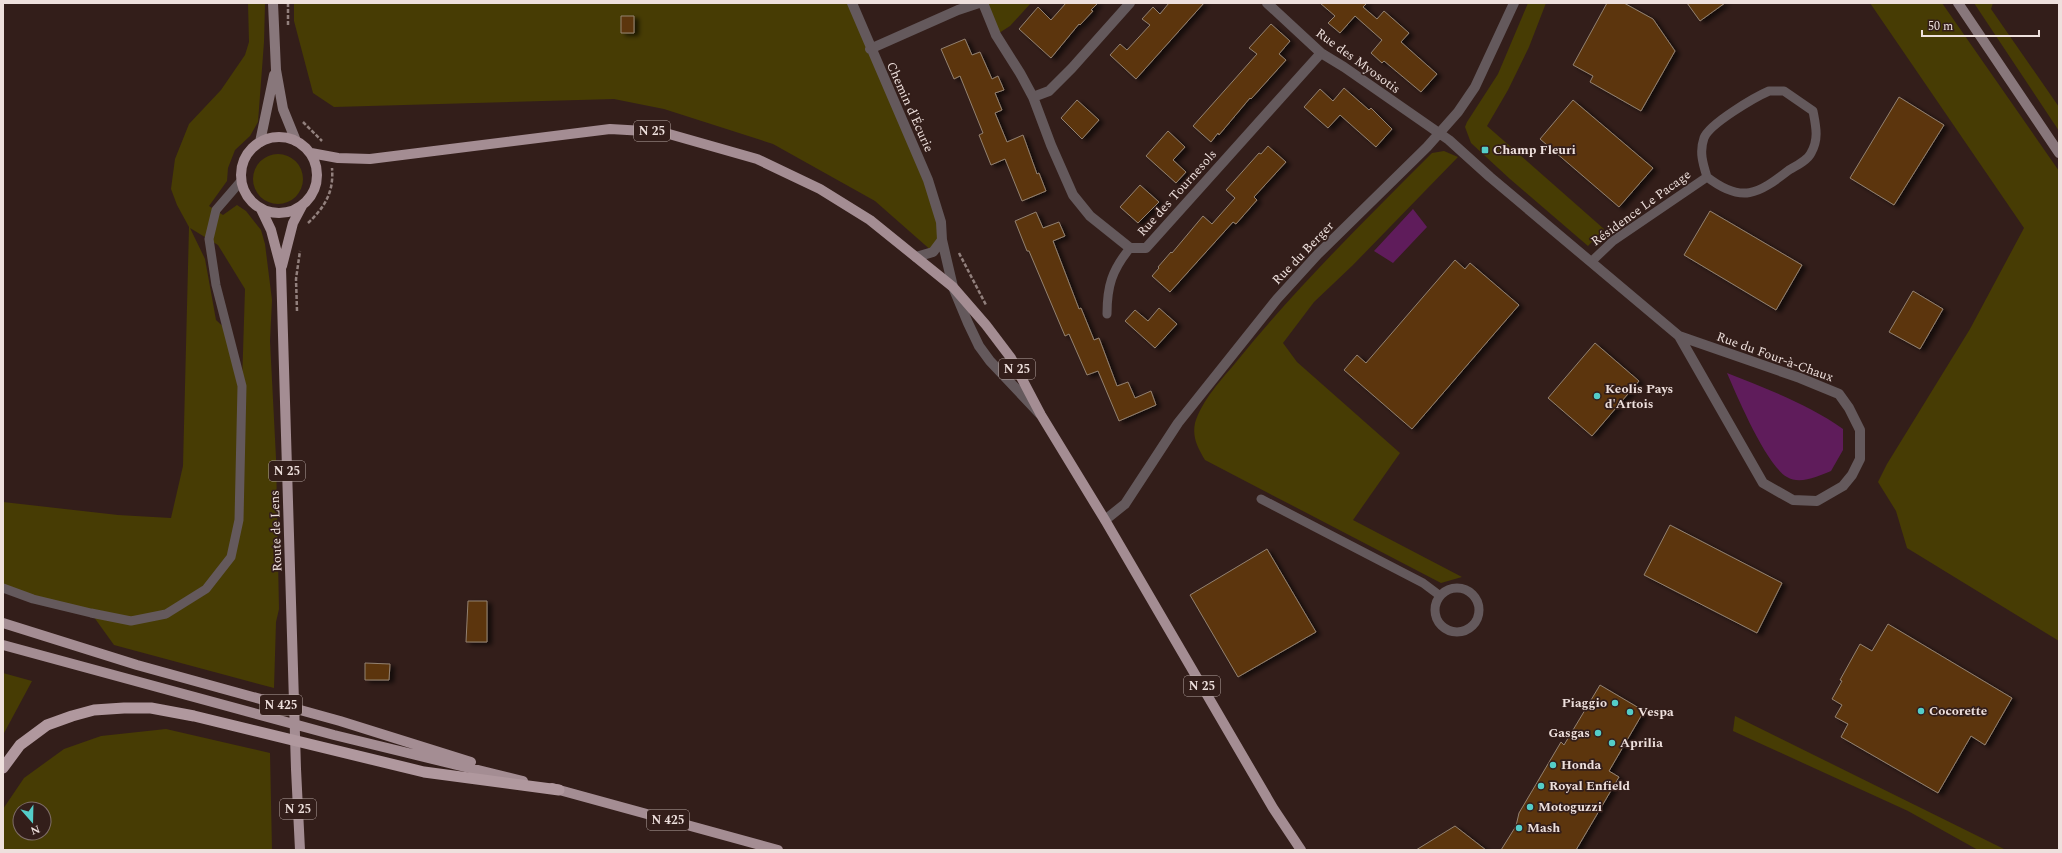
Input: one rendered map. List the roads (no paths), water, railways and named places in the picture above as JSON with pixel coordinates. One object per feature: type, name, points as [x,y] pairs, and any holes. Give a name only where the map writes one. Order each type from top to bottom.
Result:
[{"type":"highway","points":[[3,768],[20,745],[47,725],[94,710],[151,708],[194,716],[424,772],[559,790]]},
{"type":"main road","points":[[273,3],[276,70],[283,109],[296,141],[311,154],[316,167],[317,181],[309,199],[302,206],[293,211],[282,214],[271,213],[261,209],[249,200],[241,181],[243,162],[253,147],[260,142],[278,137],[296,141]]},
{"type":"main road","points":[[1958,3],[2059,153]]},
{"type":"main road","points":[[260,142],[276,70]]},
{"type":"main road","name":"N 25","points":[[311,154],[329,157],[370,159],[610,128],[662,132],[757,159],[820,189],[870,220],[953,287],[986,325],[1011,358],[1041,416],[1105,520],[1273,808],[1301,850]]},
{"type":"main road","name":"N 25","points":[[281,268],[293,223],[302,206]]},
{"type":"main road","name":"N 25","points":[[261,209],[271,230],[281,268]]},
{"type":"main road","name":"Route de Lens","points":[[281,268],[296,769],[300,850]]},
{"type":"main road","name":"N 425","points":[[3,623],[137,665],[340,721],[559,790]]},
{"type":"main road","name":"N 425","points":[[3,645],[334,735],[559,790],[778,850]]},
{"type":"street","name":"Chemin d'Écurie","points":[[852,3],[870,49],[928,180],[941,222],[942,240],[953,287],[979,346],[990,361],[1041,416]]},
{"type":"street","points":[[870,49],[958,10],[979,3]]},
{"type":"street","name":"Rue des Tournesols","points":[[983,3],[996,35],[1033,97],[1051,145],[1073,195],[1090,216],[1130,248],[1146,248],[1321,54]]},
{"type":"street","points":[[1033,97],[1049,91],[1072,68],[1130,3]]},
{"type":"street","name":"Rue des Myosotis","points":[[1267,3],[1321,54],[1344,67],[1439,134]]},
{"type":"street","name":"Rue du Berger","points":[[1105,520],[1125,504],[1178,423],[1277,299],[1318,254],[1439,134],[1463,105],[1475,87],[1514,3]]},
{"type":"street","name":"Rue du Four-à-Chaux","points":[[1439,134],[1449,140],[1490,177],[1592,261],[1679,336],[1763,483],[1793,500],[1816,501],[1843,486],[1852,475],[1860,459],[1860,430],[1849,408],[1839,394],[1800,378],[1679,336]]},
{"type":"street","points":[[916,257],[933,252],[942,240]]},
{"type":"lane","name":"Résidence Le Pacage","points":[[1784,90],[1813,111],[1818,134],[1811,155],[1769,186],[1756,192],[1744,194],[1726,190],[1707,177],[1701,156],[1704,137],[1717,123],[1753,98],[1769,91],[1784,90]]},
{"type":"lane","name":"Résidence Le Pacage","points":[[1592,261],[1613,241],[1707,177]]},
{"type":"lane","points":[[3,588],[47,602],[131,621],[166,614],[206,589],[231,557],[239,512],[242,386],[216,285],[210,239],[216,210],[241,181]]},
{"type":"lane","points":[[1107,314],[1107,293],[1114,272],[1117,265],[1130,248]]},
{"type":"lane","points":[[1261,499],[1423,583],[1439,595]]},
{"type":"lane","points":[[1454,587],[1463,588],[1471,592],[1476,599],[1479,608],[1476,622],[1470,628],[1462,632],[1451,632],[1442,627],[1435,617],[1434,612],[1434,606],[1439,595],[1454,587]]},
{"type":"place","name":"Champ Fleuri","points":[[1485,150]]},
{"type":"place","name":"Keolis Pays d'Artois","points":[[1597,396]]},
{"type":"place","name":"Piaggio","points":[[1615,703]]},
{"type":"place","name":"Cocorette","points":[[1921,711]]},
{"type":"place","name":"Vespa","points":[[1630,712]]},
{"type":"place","name":"Gasgas","points":[[1598,733]]},
{"type":"place","name":"Aprilia","points":[[1612,743]]},
{"type":"place","name":"Honda","points":[[1553,765]]},
{"type":"place","name":"Royal Enfield","points":[[1541,786]]},
{"type":"place","name":"Motoguzzi","points":[[1530,807]]},
{"type":"place","name":"Mash","points":[[1519,828]]}]
